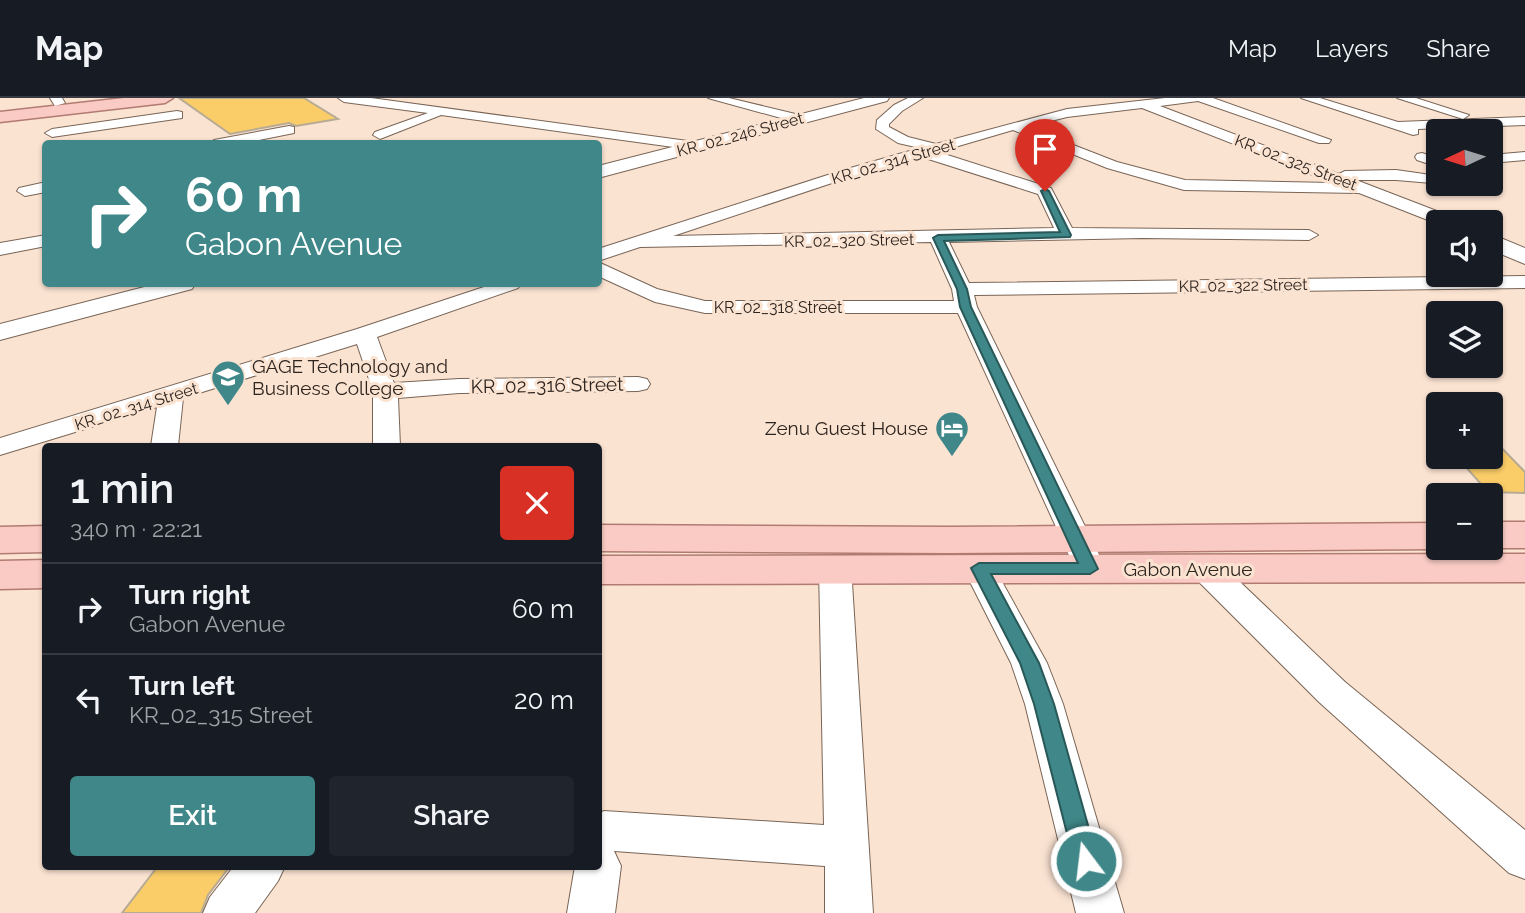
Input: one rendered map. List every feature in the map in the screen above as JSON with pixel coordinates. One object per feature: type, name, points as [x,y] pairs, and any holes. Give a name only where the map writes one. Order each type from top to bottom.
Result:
[{"type":"main road","points":[[0,110],[57,101],[106,98]]},
{"type":"main road","points":[[0,117],[166,98]]},
{"type":"main road","points":[[1503,536],[1525,535]]},
{"type":"main road","name":"Gabon Avenue","points":[[602,570],[979,568],[1083,554],[1426,537]]},
{"type":"main road","name":"Gabon Avenue","points":[[602,538],[1083,554],[1207,570],[1525,568]]},
{"type":"main road","points":[[0,540],[42,539]]},
{"type":"main road","points":[[0,575],[42,574]]},
{"type":"street","points":[[52,133],[180,119],[166,98]]},
{"type":"street","points":[[344,98],[695,146]]},
{"type":"street","points":[[714,98],[799,119]]},
{"type":"street","name":"KR_02_246 Street","points":[[602,171],[882,98]]},
{"type":"street","points":[[917,98],[898,108],[881,126],[887,133],[1045,191],[1066,235]]},
{"type":"street","points":[[1198,98],[1326,143],[1263,158]]},
{"type":"street","name":"KR_02_314 Street","points":[[602,254],[845,174],[1014,126],[1067,113],[1198,98]]},
{"type":"street","points":[[1307,98],[1426,135]]},
{"type":"street","points":[[1403,98],[1480,119]]},
{"type":"street","points":[[862,103],[898,108]]},
{"type":"street","name":"KR_02_325 Street","points":[[1143,104],[1263,158]]},
{"type":"street","points":[[380,135],[442,112]]},
{"type":"street","points":[[1503,121],[1525,121]]},
{"type":"street","points":[[1395,126],[1426,124]]},
{"type":"street","points":[[1014,126],[1112,165],[1176,184],[1199,187],[1363,188]]},
{"type":"street","points":[[217,140],[289,130]]},
{"type":"street","points":[[874,147],[898,138]]},
{"type":"street","points":[[1503,158],[1525,156]]},
{"type":"street","points":[[1263,158],[1296,162]]},
{"type":"street","name":"KR_02_325 Street","points":[[1296,162],[1426,213]]},
{"type":"street","points":[[1334,177],[1396,174],[1426,179]]},
{"type":"street","points":[[25,191],[42,188]]},
{"type":"street","name":"KR_02_320 Street","points":[[640,242],[1180,231],[1309,235]]},
{"type":"street","points":[[1503,232],[1525,231]]},
{"type":"street","points":[[938,238],[1083,554]]},
{"type":"street","points":[[0,249],[42,241]]},
{"type":"street","points":[[1503,247],[1525,257]]},
{"type":"street","name":"KR_02_318 Street","points":[[602,270],[657,299],[705,307],[964,298]]},
{"type":"street","name":"KR_02_322 Street","points":[[964,298],[1525,282]]},
{"type":"street","points":[[0,332],[172,287]]},
{"type":"street","name":"KR_02_314 Street","points":[[0,447],[365,334],[502,287]]},
{"type":"street","points":[[365,334],[385,391],[387,443]]},
{"type":"street","name":"KR_02_316 Street","points":[[385,391],[459,386],[638,384]]},
{"type":"street","points":[[165,443],[171,395]]},
{"type":"street","points":[[835,568],[841,642],[849,913]]},
{"type":"street","points":[[979,568],[1029,663],[1044,704],[1100,913]]},
{"type":"street","points":[[1207,570],[1332,692],[1525,858]]},
{"type":"street","points":[[602,848],[846,847]]},
{"type":"street","points":[[228,913],[259,870]]},
{"type":"street","points":[[591,913],[597,870]]},
{"type":"building","points":[[179,98],[304,98],[338,119],[296,126],[289,123],[230,134]]},
{"type":"building","points":[[1503,449],[1525,472],[1525,493],[1503,492],[1503,483],[1480,483],[1468,469],[1503,469]]},
{"type":"building","points":[[155,870],[227,870],[208,895],[201,913],[122,913]]},
{"type":"place","name":"GAGE Technology and Business College","points":[[228,407]]},
{"type":"place","name":"Zenu Guest House","points":[[952,458]]},
{"type":"route","points":[[1045,191],[1066,235],[938,238],[962,289],[966,307],[1090,569],[979,568],[1029,663],[1044,704],[1086,861]]}]
